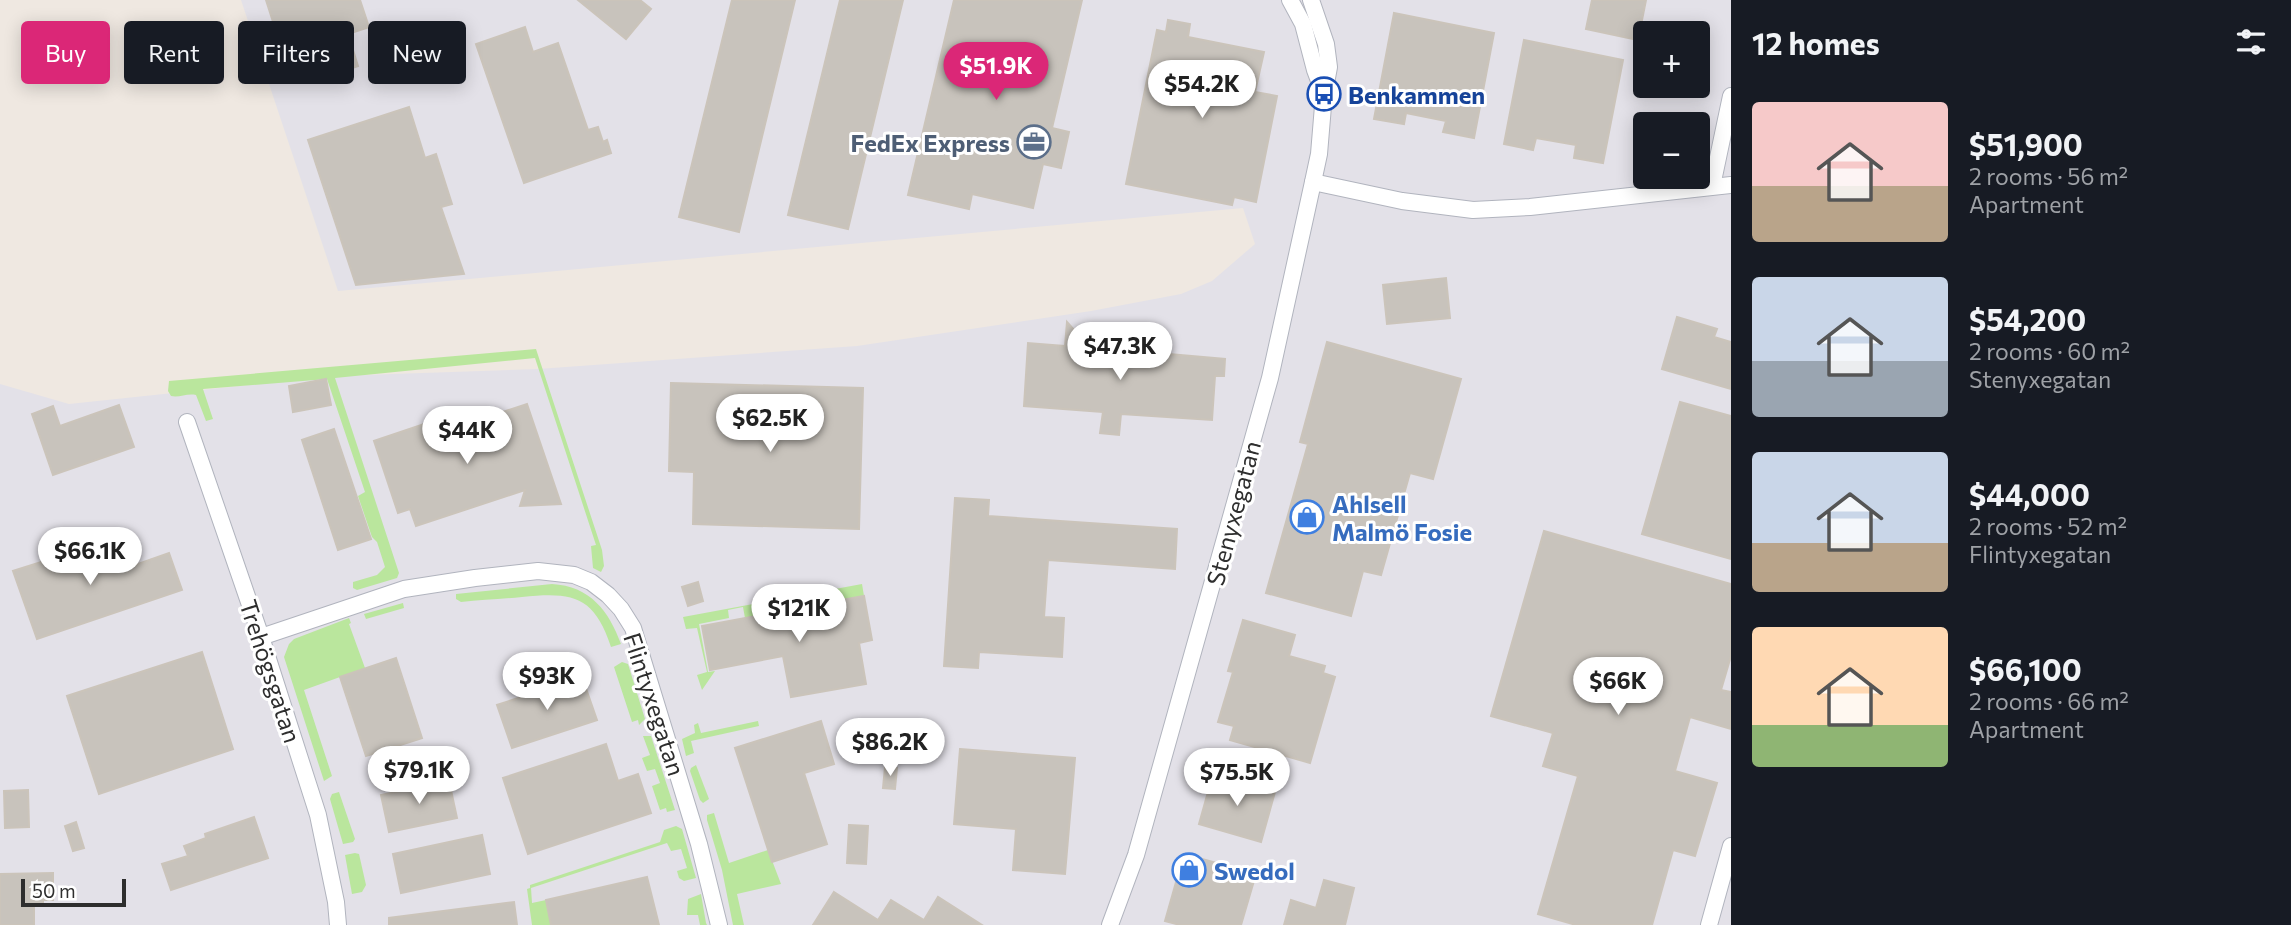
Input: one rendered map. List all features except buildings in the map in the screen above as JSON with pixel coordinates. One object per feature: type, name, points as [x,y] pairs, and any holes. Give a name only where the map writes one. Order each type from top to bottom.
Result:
[{"type":"street","name":"Stenyxegatan","points":[[1290,0],[1303,24],[1324,94]]},
{"type":"street","name":"Stenyxegatan","points":[[1110,925],[1136,855],[1270,378],[1313,182],[1329,67],[1326,44],[1311,0]]},
{"type":"street","points":[[1712,186],[1731,96]]},
{"type":"street","points":[[1313,182],[1402,201],[1472,210],[1530,207],[1731,185]]},
{"type":"street","name":"Trehögsgatan","points":[[187,422],[261,637],[318,815],[336,902],[338,925]]},
{"type":"street","name":"Flintyxegatan","points":[[261,637],[404,589],[538,571],[574,575],[592,582],[614,602],[633,628],[699,844],[719,925]]},
{"type":"street","points":[[1709,925],[1731,846]]},
{"type":"shaded area","points":[[241,0],[1731,0],[1731,925],[0,925],[0,384],[69,404],[335,376],[538,369],[857,346],[1091,311],[1181,294],[1212,281],[1255,244],[1243,208],[338,291],[269,84],[354,84],[354,21],[248,21]]},
{"type":"green space","points":[[536,349],[602,550],[604,566],[601,572],[593,568],[591,546],[596,545],[535,358],[335,378],[399,573],[397,578],[357,590],[353,588],[353,582],[377,575],[385,567],[358,496],[365,492],[327,379],[203,389],[213,419],[206,421],[196,395],[171,396],[168,391],[169,381]]},
{"type":"green space","points":[[552,584],[577,590],[596,602],[610,621],[621,644],[611,647],[597,617],[589,607],[568,597],[555,595],[461,602],[456,599],[456,594]]},
{"type":"green space","points":[[862,584],[864,596],[745,618],[743,607],[728,610],[729,618],[699,624],[708,672],[715,671],[702,690],[697,675],[707,672],[697,628],[686,629],[683,617]]},
{"type":"green space","points":[[403,603],[404,608],[366,619],[364,614]]},
{"type":"green space","points":[[349,618],[365,668],[304,690],[332,776],[324,781],[284,657],[294,639]]},
{"type":"green space","points":[[622,662],[628,664],[645,719],[639,725],[638,720],[632,722],[614,667]]},
{"type":"green space","points":[[758,721],[759,726],[691,741],[694,753],[686,756],[682,739],[695,733],[694,725],[698,723],[701,733]]},
{"type":"green space","points":[[643,736],[651,736],[675,810],[660,810],[652,786],[660,783],[655,769],[647,771],[642,758],[650,755]]},
{"type":"green space","points":[[696,765],[709,799],[703,803],[690,771]]},
{"type":"green space","points":[[339,792],[355,839],[343,844],[330,799],[332,794]]},
{"type":"green space","points":[[714,813],[729,863],[768,850],[781,884],[737,894],[744,925],[733,925],[722,870],[707,820],[707,815]]},
{"type":"green space","points":[[676,826],[682,829],[696,878],[684,881],[679,878],[677,871],[687,868],[681,849],[671,851],[667,843],[531,888],[532,903],[546,900],[551,925],[532,925],[527,889],[530,885],[660,842],[664,830]]},
{"type":"green space","points":[[359,854],[366,885],[362,892],[352,894],[345,855]]},
{"type":"green space","points":[[701,894],[707,925],[700,925],[698,915],[687,915],[688,899]]},
{"type":"place","name":"Benkammen","points":[[1324,94]]},
{"type":"place","name":"FedEx Express","points":[[1034,142]]},
{"type":"place","name":"Ahlsell Malmö Fosie","points":[[1307,517]]},
{"type":"place","name":"Swedol","points":[[1189,870]]}]
